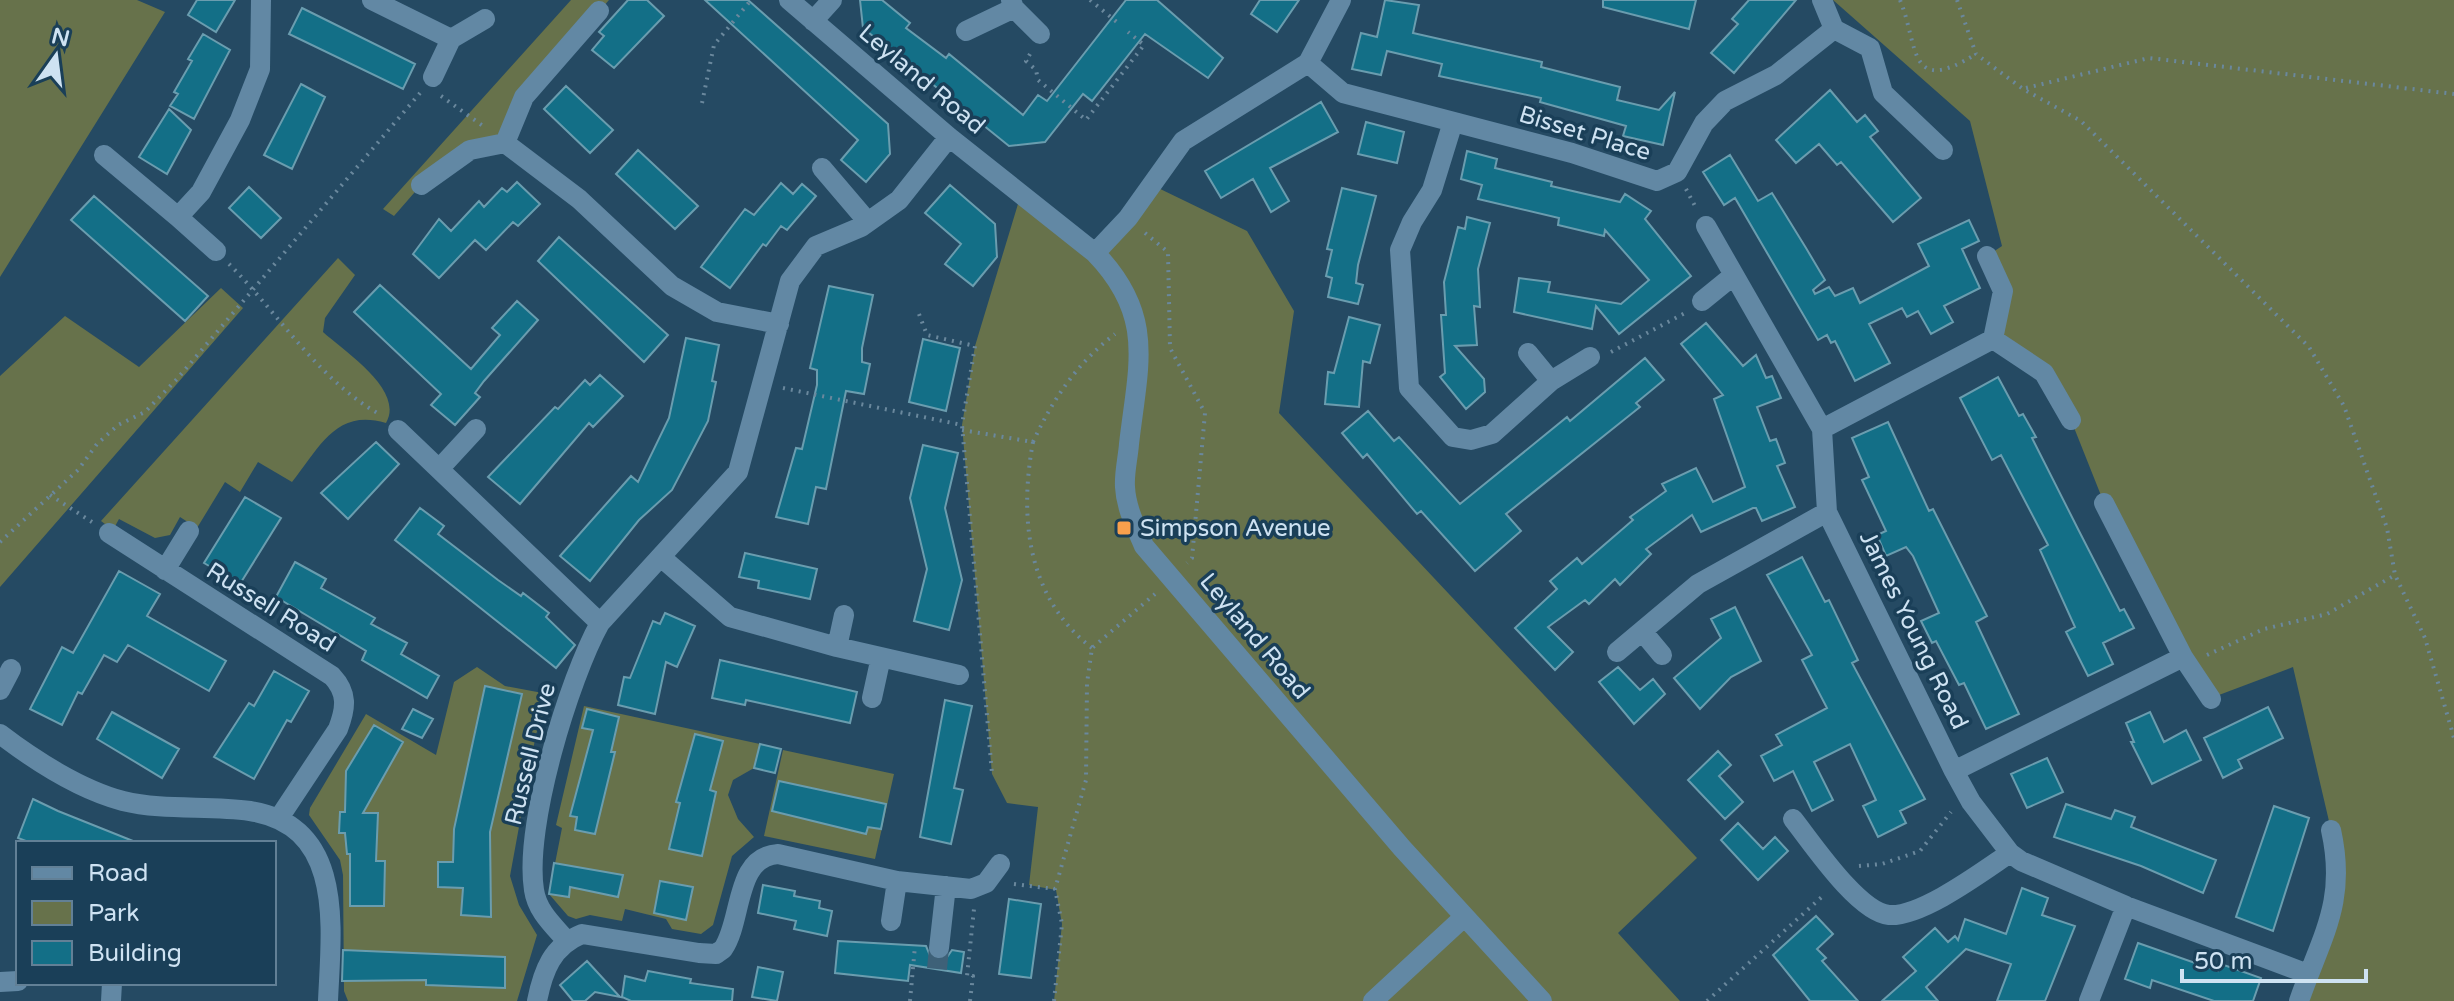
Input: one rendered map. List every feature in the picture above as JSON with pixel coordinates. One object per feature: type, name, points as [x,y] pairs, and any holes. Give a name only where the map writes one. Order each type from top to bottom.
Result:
[{"type":"street","points":[[178,217],[201,192],[240,120],[260,69],[261,0]]},
{"type":"street","points":[[372,0],[451,39]]},
{"type":"street","name":"Leyland Road","points":[[789,0],[949,137],[1095,253],[1115,274],[1138,323],[1139,350],[1125,487],[1130,516],[1144,546],[1464,917],[1542,1001]]},
{"type":"street","points":[[813,21],[832,0]]},
{"type":"street","points":[[1095,253],[1128,218],[1183,141],[1308,63],[1341,0]]},
{"type":"street","points":[[1822,0],[1834,29],[1870,48],[1883,93],[1943,150]]},
{"type":"street","points":[[966,31],[1013,4],[1040,34]]},
{"type":"street","points":[[505,143],[524,97],[599,11]]},
{"type":"street","points":[[430,81],[451,39],[485,19]]},
{"type":"street","name":"Bisset Place","points":[[1308,63],[1343,93],[1572,153],[1657,181],[1677,172],[1704,123],[1725,101],[1776,75],[1834,29]]},
{"type":"street","points":[[1453,122],[1432,190],[1412,222],[1400,250],[1409,388],[1453,437],[1471,440],[1492,434],[1551,381],[1590,357]]},
{"type":"street","name":"Russell Drive","points":[[566,940],[542,913],[534,890],[535,849],[546,779],[567,701],[588,646],[600,623],[738,472],[765,385],[790,281],[816,246],[844,240],[899,200],[949,137]]},
{"type":"street","points":[[421,185],[470,150],[505,143],[579,199],[672,286],[717,312],[779,324]]},
{"type":"street","points":[[104,155],[216,251]]},
{"type":"street","points":[[822,168],[868,222]]},
{"type":"street","name":"James Young Road","points":[[1706,226],[1822,429],[1827,512],[1954,771],[1971,802],[2010,853],[2021,861],[2126,906],[2308,974]]},
{"type":"street","points":[[1987,256],[2003,291],[1993,339]]},
{"type":"street","points":[[1702,301],[1734,275]]},
{"type":"street","points":[[1993,339],[2044,373],[2071,420]]},
{"type":"street","points":[[1822,429],[1993,339]]},
{"type":"street","points":[[1528,353],[1551,381]]},
{"type":"street","points":[[440,468],[476,429]]},
{"type":"street","points":[[398,430],[600,623]]},
{"type":"street","points":[[2104,503],[2186,660],[2211,699]]},
{"type":"street","points":[[1617,652],[1698,584],[1827,512]]},
{"type":"street","points":[[165,570],[189,531]]},
{"type":"street","name":"Russell Road","points":[[109,533],[332,676],[342,686],[344,713],[338,729],[279,818]]},
{"type":"street","points":[[662,558],[730,617],[837,647],[959,675]]},
{"type":"street","points":[[837,647],[844,615]]},
{"type":"street","points":[[1642,631],[1662,655]]},
{"type":"street","points":[[872,698],[881,657]]},
{"type":"street","name":"James Young Road","points":[[1954,771],[2186,660]]},
{"type":"street","points":[[0,690],[11,669]]},
{"type":"street","points":[[0,734],[41,764],[122,801],[248,810],[279,818],[304,837],[323,865],[331,922],[328,1001]]},
{"type":"street","points":[[1793,819],[1841,879],[1867,904],[1888,915],[1926,903],[1968,881],[2010,853]]},
{"type":"street","points":[[2299,1001],[2336,900],[2339,864],[2331,830]]},
{"type":"street","points":[[537,1001],[552,955],[566,940],[582,934],[599,934],[716,954],[727,943],[752,866],[766,855],[778,854],[897,881],[946,886],[986,878]]},
{"type":"street","points":[[891,921],[897,881]]},
{"type":"street","points":[[939,948],[946,886]]},
{"type":"street","points":[[2089,1001],[2126,906]]},
{"type":"street","points":[[1373,1001],[1464,917]]},
{"type":"path","points":[[702,103],[714,45],[751,0]]},
{"type":"path","points":[[1090,0],[1118,23]]},
{"type":"path","points":[[1900,0],[1917,60],[1926,68],[1947,70],[1976,54]]},
{"type":"path","points":[[1957,0],[1976,54],[2023,89],[2081,121],[2309,347],[2344,406],[2387,528],[2395,575],[2425,638],[2454,738]]},
{"type":"path","points":[[1040,34],[1026,61],[1036,70],[1038,80],[1086,120],[1144,45],[1128,32]]},
{"type":"path","points":[[2023,89],[2149,58],[2454,94]]},
{"type":"path","points":[[0,542],[78,470],[97,444],[118,425],[145,412],[430,81],[505,143]]},
{"type":"path","points":[[1677,172],[1706,226]]},
{"type":"path","points":[[1054,1001],[1062,924],[1055,889],[1086,780],[1087,683],[1092,648],[1173,579],[1192,558],[1205,413],[1170,348],[1168,252],[1128,218]]},
{"type":"path","points":[[216,251],[253,288],[304,348],[361,404],[387,418],[398,430]]},
{"type":"path","points":[[1590,357],[1611,352],[1671,322],[1702,301]]},
{"type":"path","points":[[919,314],[927,335],[975,346],[962,427],[992,774]]},
{"type":"path","points":[[1092,648],[1072,633],[1054,610],[1037,573],[1027,531],[1025,486],[1033,442],[1053,399],[1087,357],[1114,334],[1138,323]]},
{"type":"path","points":[[765,385],[1033,442]]},
{"type":"path","points":[[50,495],[109,533]]},
{"type":"path","points":[[2186,660],[2264,629],[2327,614],[2395,575]]},
{"type":"path","points":[[1707,1001],[1856,866],[1882,864],[1920,851],[1949,813],[1971,802]]},
{"type":"path","points":[[970,1001],[973,976],[967,976],[974,904],[986,878],[1055,889]]},
{"type":"path","points":[[910,1001],[916,941]]},
{"type":"green space","points":[[0,0],[137,0],[165,12],[0,277]]},
{"type":"green space","points":[[571,0],[609,0],[538,80],[505,143],[421,185],[394,216],[383,209]]},
{"type":"green space","points":[[1833,0],[2454,0],[2454,1001],[2299,1001],[2339,864],[2293,667],[2211,698],[2104,503],[2071,420],[2044,373],[1993,339],[2003,291],[1987,256],[2002,246],[1970,121]]},
{"type":"green space","points":[[1152,185],[1247,231],[1294,311],[1279,413],[1697,858],[1618,933],[1680,1001],[1054,1001],[1062,924],[1056,890],[1029,885],[1038,807],[1007,803],[992,774],[962,425],[975,346],[1021,194],[1095,253]]},
{"type":"green space","points":[[338,258],[355,275],[325,318],[323,332],[358,361],[380,385],[390,410],[386,423],[354,421],[342,426],[321,444],[292,482],[258,462],[240,492],[225,482],[197,528],[180,517],[170,535],[155,538],[119,519],[113,530],[101,521]]},
{"type":"green space","points":[[221,288],[243,308],[0,587],[0,376],[65,316],[139,367]]},
{"type":"green space","points":[[477,667],[505,686],[548,694],[550,701],[536,734],[510,876],[519,905],[537,935],[517,1001],[348,1001],[344,991],[343,875],[340,860],[309,815],[310,808],[366,714],[436,755],[454,682]]},
{"type":"green space","points":[[584,706],[760,744],[754,768],[733,780],[728,795],[738,819],[754,837],[732,856],[713,925],[701,934],[672,929],[666,919],[625,909],[622,921],[590,915],[576,919],[568,916],[549,894],[562,828],[556,825]]},
{"type":"green space","points":[[783,750],[894,774],[875,859],[764,836]]},
{"type":"building","points":[[197,0],[235,0],[216,32],[188,15]]},
{"type":"building","points":[[628,0],[647,0],[664,16],[614,68],[592,50],[604,36],[599,32]]},
{"type":"building","points":[[705,0],[748,0],[888,124],[890,154],[866,182],[841,160],[858,140]]},
{"type":"building","points":[[860,0],[882,0],[910,23],[906,28],[946,58],[949,54],[1023,115],[1038,95],[1047,101],[1126,0],[1157,0],[1223,58],[1208,78],[1145,34],[1092,101],[1083,94],[1045,142],[1009,146],[863,28]]},
{"type":"building","points":[[1260,0],[1299,0],[1277,32],[1251,14]]},
{"type":"building","points":[[1385,0],[1419,5],[1413,33],[1542,62],[1541,67],[1620,87],[1617,100],[1659,110],[1675,92],[1663,145],[1623,136],[1626,126],[1540,102],[1541,98],[1439,76],[1442,64],[1387,51],[1381,75],[1352,69],[1361,33],[1377,37]]},
{"type":"building","points":[[1603,0],[1696,0],[1689,29],[1603,7]]},
{"type":"building","points":[[1749,0],[1796,0],[1734,73],[1711,53],[1738,24],[1732,19]]},
{"type":"building","points":[[302,8],[415,64],[403,89],[289,34]]},
{"type":"building","points":[[203,34],[230,50],[194,119],[170,106],[178,94],[174,92],[192,61],[188,59]]},
{"type":"building","points":[[301,84],[325,97],[292,169],[264,155]]},
{"type":"building","points":[[566,86],[613,130],[590,153],[544,109]]},
{"type":"building","points":[[1830,90],[1857,122],[1865,115],[1878,131],[1870,137],[1921,198],[1893,222],[1841,162],[1837,165],[1819,144],[1796,163],[1776,140]]},
{"type":"building","points":[[1321,102],[1338,132],[1270,168],[1289,201],[1271,212],[1253,179],[1221,198],[1205,171]]},
{"type":"building","points":[[169,109],[191,130],[167,174],[139,157]]},
{"type":"building","points":[[1366,122],[1404,132],[1397,163],[1358,154]]},
{"type":"building","points":[[638,150],[698,206],[675,229],[616,174]]},
{"type":"building","points":[[1467,151],[1497,159],[1495,168],[1552,182],[1551,186],[1620,202],[1625,194],[1651,211],[1645,219],[1691,276],[1619,334],[1596,306],[1592,329],[1514,312],[1519,278],[1550,282],[1548,292],[1621,304],[1649,280],[1605,230],[1604,236],[1558,225],[1559,218],[1478,199],[1482,185],[1461,179]]},
{"type":"building","points":[[1730,155],[1758,201],[1772,193],[1806,248],[1825,280],[1813,290],[1815,294],[1829,287],[1835,296],[1853,288],[1860,303],[1929,266],[1918,244],[1969,220],[1979,241],[1962,249],[1980,288],[1944,306],[1953,322],[1931,334],[1918,311],[1907,317],[1902,308],[1869,324],[1890,363],[1855,381],[1835,341],[1831,343],[1827,335],[1818,340],[1735,198],[1724,205],[1703,172]]},
{"type":"building","points":[[517,182],[540,204],[518,226],[513,222],[486,250],[475,240],[439,278],[413,254],[439,219],[451,231],[479,201],[484,207],[502,188],[507,192]]},
{"type":"building","points":[[781,183],[793,194],[802,184],[816,196],[787,230],[781,226],[766,246],[763,244],[730,288],[701,267],[745,209],[754,215]]},
{"type":"building","points":[[950,185],[995,224],[997,257],[973,286],[945,264],[961,244],[925,213]]},
{"type":"building","points":[[249,187],[281,218],[261,238],[229,208]]},
{"type":"building","points":[[1342,188],[1376,196],[1358,265],[1356,283],[1363,285],[1358,304],[1328,297],[1332,278],[1326,276],[1332,250],[1327,249]]},
{"type":"building","points":[[94,196],[208,296],[185,321],[71,220]]},
{"type":"building","points":[[1467,217],[1490,223],[1478,269],[1480,307],[1474,306],[1477,345],[1455,346],[1484,379],[1485,392],[1466,409],[1440,377],[1445,373],[1441,315],[1446,315],[1444,282],[1458,227],[1465,229]]},
{"type":"building","points":[[559,237],[668,335],[644,362],[538,261]]},
{"type":"building","points":[[380,285],[471,369],[500,335],[492,328],[517,301],[538,320],[484,381],[475,393],[480,397],[455,425],[431,405],[441,394],[354,312]]},
{"type":"building","points":[[829,286],[873,295],[862,348],[862,362],[870,364],[864,394],[846,391],[826,489],[816,487],[808,524],[776,517],[796,448],[802,449],[817,385],[817,370],[810,368]]},
{"type":"building","points":[[1349,317],[1380,325],[1370,363],[1363,361],[1359,407],[1325,404],[1328,372],[1334,373]]},
{"type":"building","points":[[1706,323],[1743,366],[1756,355],[1766,378],[1772,376],[1781,398],[1757,407],[1770,441],[1776,439],[1785,463],[1777,466],[1795,507],[1762,521],[1756,508],[1753,508],[1701,532],[1692,515],[1646,549],[1651,554],[1620,585],[1615,579],[1589,604],[1585,600],[1548,627],[1573,652],[1555,670],[1515,628],[1557,589],[1550,581],[1577,558],[1582,564],[1633,520],[1630,517],[1666,491],[1662,484],[1696,468],[1713,502],[1745,487],[1714,399],[1723,395],[1681,344]]},
{"type":"building","points":[[686,338],[719,345],[708,421],[672,490],[639,520],[590,581],[560,556],[631,476],[638,482],[669,418]]},
{"type":"building","points":[[923,339],[960,348],[946,411],[909,402]]},
{"type":"building","points":[[1645,358],[1664,380],[1636,403],[1640,407],[1506,514],[1521,531],[1475,571],[1421,511],[1417,514],[1367,454],[1363,458],[1342,433],[1368,411],[1394,441],[1399,437],[1460,504],[1567,417],[1570,421]]},
{"type":"building","points":[[600,375],[623,396],[593,427],[589,423],[520,504],[488,477],[555,407],[558,409],[585,380],[590,385]]},
{"type":"building","points":[[1998,377],[2019,416],[2023,414],[2036,437],[2032,438],[2120,611],[2124,609],[2134,628],[2103,643],[2113,664],[2088,676],[2066,632],[2075,627],[2040,550],[2048,545],[2001,455],[1992,460],[1960,398]]},
{"type":"building","points":[[1888,422],[1929,511],[1933,509],[1987,616],[1976,622],[2019,714],[1986,729],[1964,683],[1959,685],[1936,641],[1932,643],[1921,621],[1939,613],[1913,556],[1906,547],[1886,556],[1877,535],[1886,531],[1862,480],[1869,477],[1852,438]]},
{"type":"building","points":[[376,442],[399,464],[348,519],[321,493]]},
{"type":"building","points":[[923,445],[958,453],[945,508],[962,580],[949,630],[914,621],[927,569],[910,498]]},
{"type":"building","points":[[245,497],[281,518],[240,584],[204,563]]},
{"type":"building","points":[[420,508],[444,526],[438,534],[498,580],[521,596],[523,593],[549,613],[546,617],[575,645],[556,668],[395,540]]},
{"type":"building","points":[[745,553],[817,569],[810,599],[758,588],[759,581],[739,577]]},
{"type":"building","points":[[1802,557],[1825,602],[1829,600],[1858,660],[1852,663],[1925,799],[1900,811],[1906,823],[1878,837],[1863,806],[1876,800],[1850,744],[1814,762],[1833,800],[1812,811],[1793,771],[1774,781],[1761,756],[1782,745],[1776,735],[1827,708],[1802,660],[1812,655],[1767,575]]},
{"type":"building","points":[[295,562],[326,579],[321,588],[375,618],[371,624],[407,643],[401,654],[439,676],[427,698],[362,660],[366,651],[276,597]]},
{"type":"building","points":[[119,571],[160,594],[147,616],[226,661],[209,691],[128,645],[117,662],[104,655],[82,694],[78,692],[62,725],[30,709],[62,647],[73,653]]},
{"type":"building","points":[[1735,607],[1761,661],[1731,677],[1700,709],[1674,678],[1721,638],[1711,619]]},
{"type":"building","points":[[665,613],[695,626],[677,667],[666,662],[655,714],[618,705],[624,677],[630,678],[653,621],[660,624]]},
{"type":"building","points":[[720,660],[857,692],[850,723],[746,700],[745,705],[712,698]]},
{"type":"building","points":[[1618,667],[1640,690],[1653,679],[1665,694],[1634,724],[1599,682]]},
{"type":"building","points":[[274,671],[309,691],[291,722],[287,720],[254,779],[214,757],[249,703],[254,706]]},
{"type":"building","points":[[485,686],[522,694],[490,832],[491,917],[461,915],[463,888],[438,887],[438,862],[453,862],[454,829]]},
{"type":"building","points":[[945,700],[972,706],[954,788],[963,790],[951,844],[920,837]]},
{"type":"building","points":[[2268,707],[2283,738],[2238,760],[2242,768],[2223,778],[2204,738]]},
{"type":"building","points":[[413,709],[433,719],[422,738],[402,729]]},
{"type":"building","points":[[587,709],[619,717],[611,752],[615,752],[595,834],[575,830],[577,817],[570,816],[593,730],[582,728]]},
{"type":"building","points":[[112,712],[179,749],[162,778],[97,739]]},
{"type":"building","points":[[2150,712],[2164,742],[2186,730],[2201,760],[2152,784],[2131,742],[2134,742],[2126,723]]},
{"type":"building","points":[[374,725],[403,742],[363,813],[378,813],[376,861],[385,861],[384,906],[350,906],[350,854],[347,854],[345,833],[339,833],[340,812],[345,812],[346,771]]},
{"type":"building","points":[[695,734],[723,741],[710,790],[716,792],[702,856],[669,849],[680,803],[676,802]]},
{"type":"building","points":[[760,744],[781,749],[775,773],[754,768]]},
{"type":"building","points":[[1718,751],[1731,765],[1719,776],[1743,802],[1725,819],[1688,780]]},
{"type":"building","points":[[2047,758],[2063,792],[2027,808],[2011,774]]},
{"type":"building","points":[[779,781],[886,804],[881,829],[868,827],[866,834],[772,811]]},
{"type":"building","points":[[33,799],[133,841],[26,841],[18,838]]},
{"type":"building","points":[[2066,804],[2111,819],[2115,810],[2135,817],[2131,827],[2216,860],[2203,893],[2141,866],[2054,837]]},
{"type":"building","points":[[2274,806],[2309,818],[2273,931],[2236,917]]},
{"type":"building","points":[[1738,823],[1763,849],[1775,837],[1788,851],[1758,880],[1721,840]]},
{"type":"building","points":[[554,863],[623,875],[618,897],[570,887],[569,897],[549,894]]},
{"type":"building","points":[[660,881],[693,887],[686,920],[654,913]]},
{"type":"building","points":[[763,885],[795,891],[794,896],[820,901],[819,908],[832,911],[827,936],[794,929],[796,921],[758,913]]},
{"type":"building","points":[[2022,888],[2048,898],[2042,915],[2075,926],[2045,1001],[1997,1001],[2011,964],[1966,949],[1926,987],[1938,1001],[1882,1001],[1916,971],[1903,957],[1935,928],[1948,942],[1955,936],[1958,940],[1965,919],[2006,934]]},
{"type":"building","points":[[1009,899],[1041,904],[1031,978],[999,974]]},
{"type":"building","points":[[1816,916],[1833,934],[1817,949],[1826,958],[1822,961],[1858,1001],[1810,1001],[1773,955]]},
{"type":"building","points":[[838,941],[926,946],[931,958],[938,961],[945,960],[952,950],[964,952],[961,973],[910,965],[908,981],[835,973]]},
{"type":"building","points":[[2138,943],[2218,971],[2221,964],[2261,978],[2253,1001],[2214,1001],[2152,980],[2150,988],[2125,979]]},
{"type":"building","points":[[343,950],[505,957],[505,988],[426,985],[426,980],[342,981]]},
{"type":"building","points":[[587,961],[620,997],[595,992],[585,1001],[573,1001],[560,985]]},
{"type":"building","points":[[758,967],[783,972],[777,1001],[752,997]]},
{"type":"building","points":[[648,971],[691,979],[690,983],[733,989],[732,1001],[631,1001],[622,997],[625,976],[645,981]]},
{"type":"tunnel","points":[[937,969],[939,948]]},
{"type":"place","name":"Simpson Avenue","points":[[1124,528]]}]
